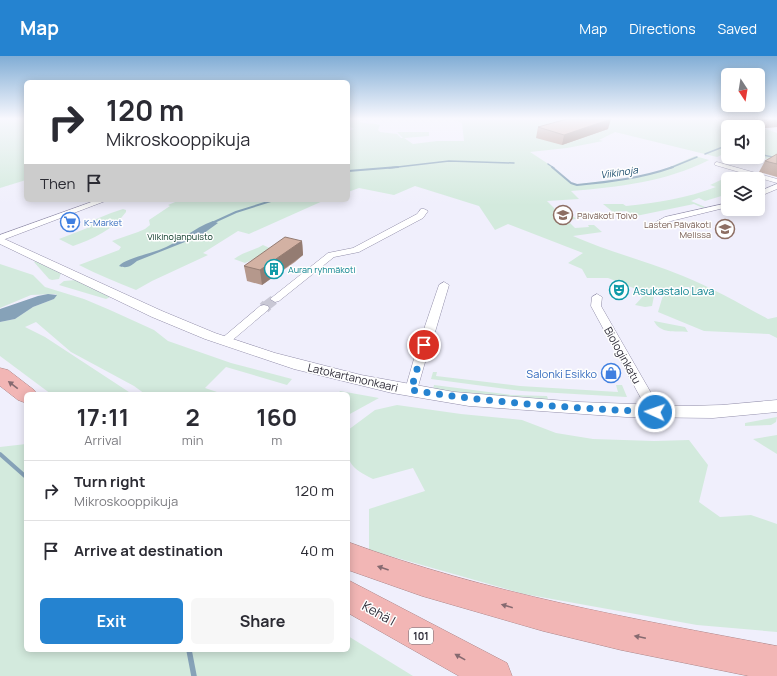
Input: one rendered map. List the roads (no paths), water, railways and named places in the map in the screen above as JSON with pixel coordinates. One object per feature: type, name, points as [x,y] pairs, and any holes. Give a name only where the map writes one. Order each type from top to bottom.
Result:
[{"type":"highway","points":[[0,376],[24,394]]},
{"type":"highway","points":[[350,557],[430,584],[512,608],[678,646],[777,664]]},
{"type":"highway","name":"Kehä I","points":[[350,597],[494,676]]},
{"type":"highway","points":[[678,646],[777,653]]},
{"type":"street","points":[[718,164],[777,181]]},
{"type":"street","points":[[765,192],[777,186]]},
{"type":"street","points":[[0,239],[99,202]]},
{"type":"street","points":[[658,223],[668,219],[721,207]]},
{"type":"street","points":[[275,299],[331,255],[356,250],[420,216],[424,212]]},
{"type":"street","name":"Latokartanonkaari","points":[[0,239],[144,308],[225,341],[337,375],[454,398],[518,405],[655,412],[706,412],[777,406]]},
{"type":"street","points":[[428,332],[444,285]]},
{"type":"street","name":"Biologinkatu","points":[[597,297],[596,306],[655,412]]},
{"type":"street","points":[[225,341],[264,308]]},
{"type":"street","points":[[411,390],[424,345]]},
{"type":"water","points":[[213,221],[218,223],[200,236],[137,261],[129,266],[119,266],[126,261],[166,247]]},
{"type":"water","points":[[48,294],[57,295],[54,299],[33,307],[15,319],[0,322],[0,309]]},
{"type":"waterway","name":"Viikinoja","points":[[705,154],[721,148]]},
{"type":"waterway","points":[[765,155],[777,158]]},
{"type":"waterway","name":"Viikinoja","points":[[670,168],[697,157]]},
{"type":"waterway","name":"Viikinoja","points":[[397,167],[449,161],[514,163]]},
{"type":"waterway","name":"Viikinoja","points":[[548,164],[554,168]]},
{"type":"waterway","name":"Viikinoja","points":[[350,171],[397,167]]},
{"type":"waterway","name":"Viikinoja","points":[[389,168],[397,167]]},
{"type":"waterway","name":"Viikinoja","points":[[552,167],[571,183],[577,185],[637,177],[670,168]]},
{"type":"waterway","name":"Viikinoja","points":[[212,223],[236,212],[268,202]]},
{"type":"waterway","points":[[0,454],[24,475]]},
{"type":"waterway","points":[[189,652],[194,676]]},
{"type":"tunnel","points":[[266,306],[275,299]]},
{"type":"tunnel","points":[[424,345],[429,332]]},
{"type":"place","name":"Päiväkoti Toivo","points":[[563,215]]},
{"type":"place","name":"K-Market","points":[[70,222]]},
{"type":"place","name":"Lasten Päiväkoti Melissa","points":[[725,229]]},
{"type":"place","name":"Auran ryhmäkoti","points":[[274,269]]},
{"type":"place","name":"Asukastalo Lava","points":[[619,290]]},
{"type":"place","name":"Salonki Esikko","points":[[611,373]]},
{"type":"park label","name":"Viikinojanpuisto","points":[[180,236]]}]
